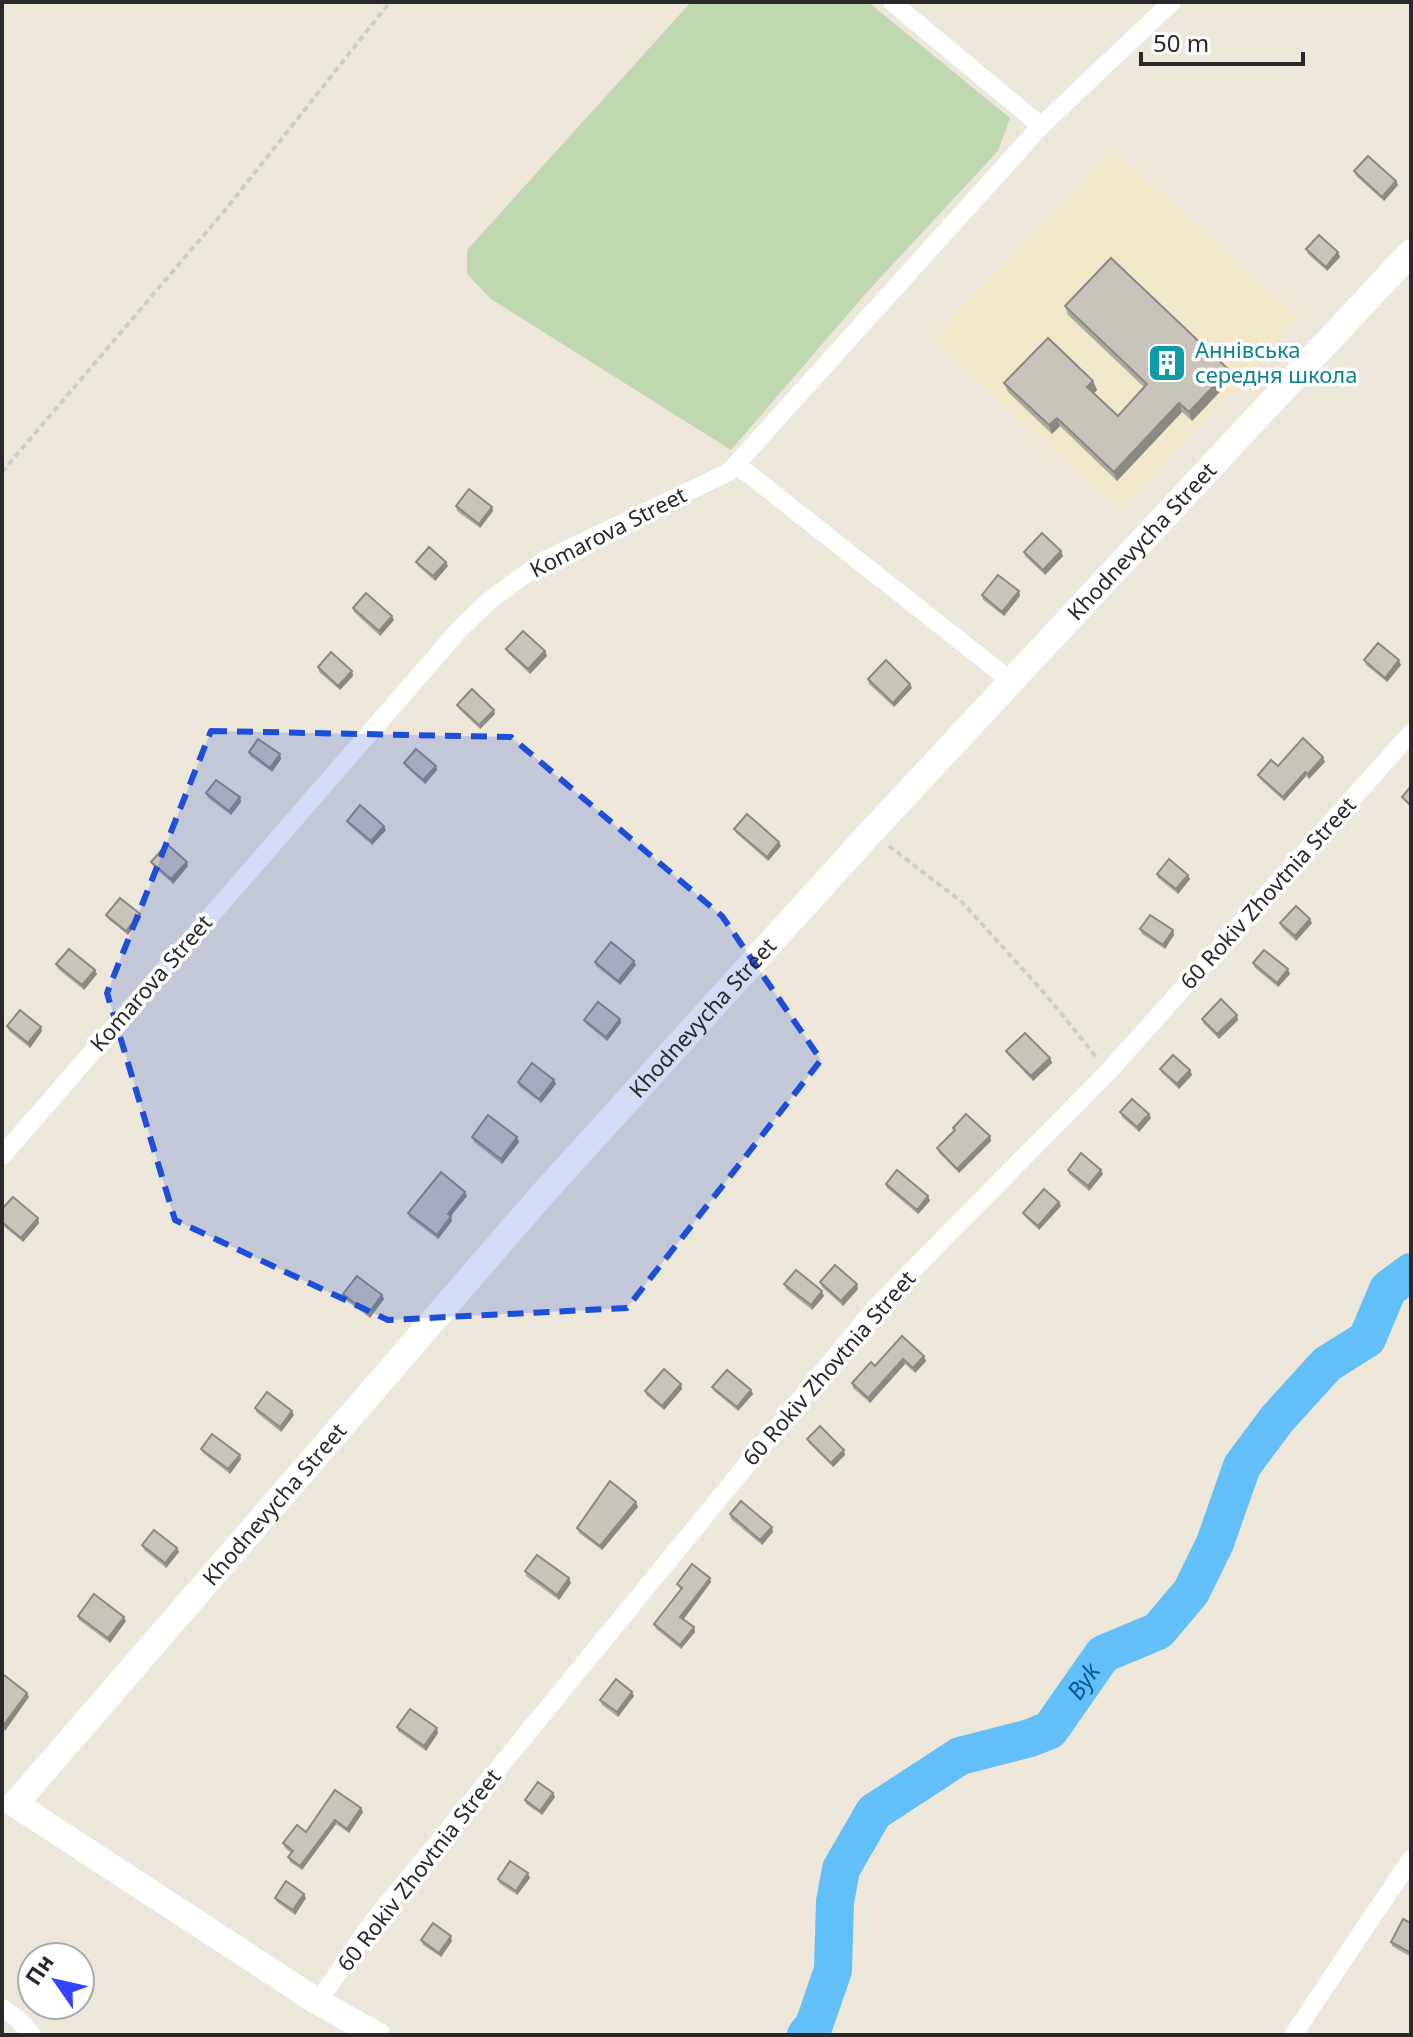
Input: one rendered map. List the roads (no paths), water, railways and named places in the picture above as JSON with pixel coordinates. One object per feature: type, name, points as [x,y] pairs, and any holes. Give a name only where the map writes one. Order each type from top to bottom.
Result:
[{"type":"main road","name":"Khodnevycha Street","points":[[6,1803],[540,1197],[871,832],[1411,252]]},
{"type":"main road","points":[[6,1803],[318,2002],[377,2035]]},
{"type":"street","points":[[892,2],[1041,126]]},
{"type":"street","name":"Komarova Street","points":[[2,1156],[459,630],[490,600],[545,560],[729,472],[1041,126],[1172,2]]},
{"type":"street","points":[[736,464],[1011,681]]},
{"type":"street","name":"60 Rokiv Zhovtnia Street","points":[[318,2002],[371,1924],[875,1308],[1108,1072],[1411,733]]},
{"type":"street","points":[[1293,2035],[1411,1859]]},
{"type":"street","points":[[2,2008],[18,2019],[32,2035]]},
{"type":"waterway","name":"Byk","points":[[806,2035],[814,2025],[833,1970],[835,1902],[841,1869],[874,1812],[960,1756],[1050,1730],[1103,1654],[1158,1631],[1191,1592],[1215,1543],[1242,1466],[1277,1419],[1327,1364],[1367,1339],[1388,1289],[1411,1272]]},
{"type":"place","name":"Аннівська середня школа","points":[[1167,363]]}]
